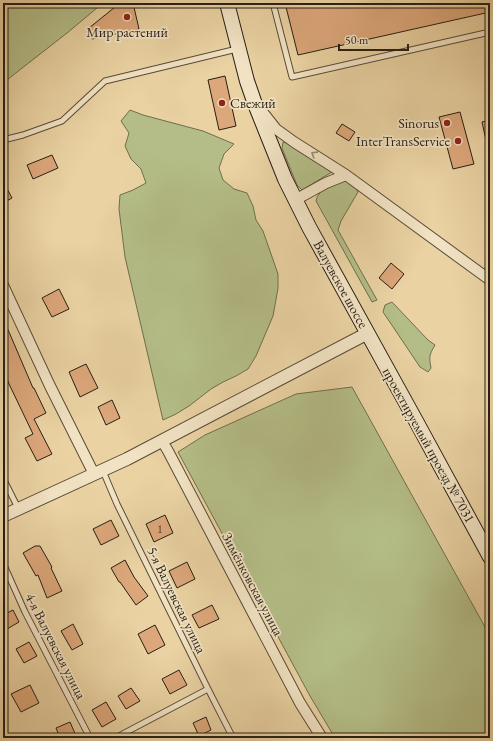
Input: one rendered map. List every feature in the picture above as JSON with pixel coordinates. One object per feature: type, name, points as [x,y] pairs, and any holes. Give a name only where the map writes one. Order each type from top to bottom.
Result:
[{"type":"main road","name":"Валуевское шоссе","points":[[227,3],[238,49],[255,104],[284,179],[368,334]]},
{"type":"main road","name":"проектируемый проезд № 7031","points":[[368,334],[490,558]]},
{"type":"street","points":[[255,104],[276,129],[346,175],[490,280]]},
{"type":"street","points":[[295,200],[326,183],[346,175]]},
{"type":"street","points":[[3,285],[50,386],[99,472]]},
{"type":"street","name":"Валуевское шоссе","points":[[3,516],[162,442],[368,334]]},
{"type":"street","name":"Зимёнковская улица","points":[[162,442],[300,703],[322,738]]},
{"type":"lane","points":[[273,3],[292,77],[490,32]]},
{"type":"lane","points":[[3,140],[23,135],[62,120],[105,81],[238,49]]},
{"type":"lane","name":"5-я Валуевская улица","points":[[99,472],[233,738]]},
{"type":"lane","points":[[3,478],[18,509]]},
{"type":"lane","name":"4-я Валуевская улица","points":[[3,563],[29,619],[90,738]]},
{"type":"lane","points":[[115,738],[208,689]]},
{"type":"green space","points":[[3,3],[103,3],[3,83]]},
{"type":"green space","points":[[130,110],[143,115],[203,131],[234,144],[224,154],[219,168],[223,180],[234,189],[247,193],[253,206],[256,220],[263,231],[278,274],[278,288],[273,316],[256,356],[248,369],[211,389],[189,406],[163,420],[125,257],[119,209],[120,195],[146,183],[141,169],[131,159],[125,146],[129,133],[121,121]]},
{"type":"green space","points":[[283,142],[287,143],[332,172],[302,190],[297,185],[282,148]]},
{"type":"green space","points":[[345,180],[355,187],[358,192],[341,221],[338,230],[377,300],[372,302],[316,201],[317,197],[323,190]]},
{"type":"green space","points":[[392,302],[428,340],[435,345],[430,359],[431,368],[428,372],[420,367],[383,312],[385,305]]},
{"type":"green space","points":[[352,387],[490,636],[490,738],[335,738],[310,696],[178,452],[205,435],[296,394]]},
{"type":"building","points":[[120,3],[133,3],[139,29],[92,39],[89,28]]},
{"type":"building","points":[[285,3],[490,3],[490,12],[298,55]]},
{"type":"building","name":"Свежий","points":[[225,76],[236,126],[219,130],[208,80]]},
{"type":"building","points":[[460,112],[474,164],[453,169],[439,117]]},
{"type":"building","points":[[490,120],[490,145],[487,145],[482,122]]},
{"type":"building","points":[[342,124],[355,132],[349,141],[336,133]]},
{"type":"building","points":[[52,155],[58,168],[33,179],[27,165]]},
{"type":"building","points":[[3,181],[12,198],[3,203]]},
{"type":"building","points":[[391,263],[404,274],[392,289],[379,278]]},
{"type":"building","points":[[59,289],[69,309],[52,317],[42,298]]},
{"type":"building","points":[[3,318],[33,388],[46,413],[34,419],[52,454],[37,461],[25,438],[33,434],[3,370]]},
{"type":"building","points":[[86,364],[98,388],[80,397],[69,372]]},
{"type":"building","points":[[112,400],[120,418],[106,425],[98,407]]},
{"type":"building","points":[[165,515],[173,533],[154,542],[146,524]]},
{"type":"building","points":[[111,520],[119,536],[101,545],[93,529]]},
{"type":"building","points":[[35,546],[40,546],[52,567],[51,568],[62,591],[47,598],[38,575],[36,576],[23,553]]},
{"type":"building","points":[[125,560],[134,577],[148,596],[136,605],[119,582],[111,568]]},
{"type":"building","points":[[187,562],[195,579],[177,588],[169,571]]},
{"type":"building","points":[[212,605],[219,619],[199,628],[192,615]]},
{"type":"building","points":[[13,610],[19,622],[7,629],[3,621],[3,615]]},
{"type":"building","points":[[73,624],[83,644],[72,650],[61,631]]},
{"type":"building","points":[[155,625],[165,645],[148,654],[138,634]]},
{"type":"building","points":[[29,642],[37,656],[24,663],[16,649]]},
{"type":"building","points":[[179,670],[187,685],[170,694],[162,679]]},
{"type":"building","points":[[30,685],[39,703],[21,712],[11,694]]},
{"type":"building","points":[[131,688],[140,701],[126,709],[118,696]]},
{"type":"building","points":[[106,702],[116,719],[102,727],[92,710]]},
{"type":"building","points":[[206,717],[211,730],[199,736],[193,723]]},
{"type":"building","points":[[70,722],[77,738],[60,738],[56,728]]},
{"type":"place","name":"Мир растений","points":[[127,17]]},
{"type":"place","name":"Свежий","points":[[222,103]]},
{"type":"place","name":"Sinorus","points":[[447,123]]},
{"type":"place","name":"InterTransService","points":[[458,141]]}]
